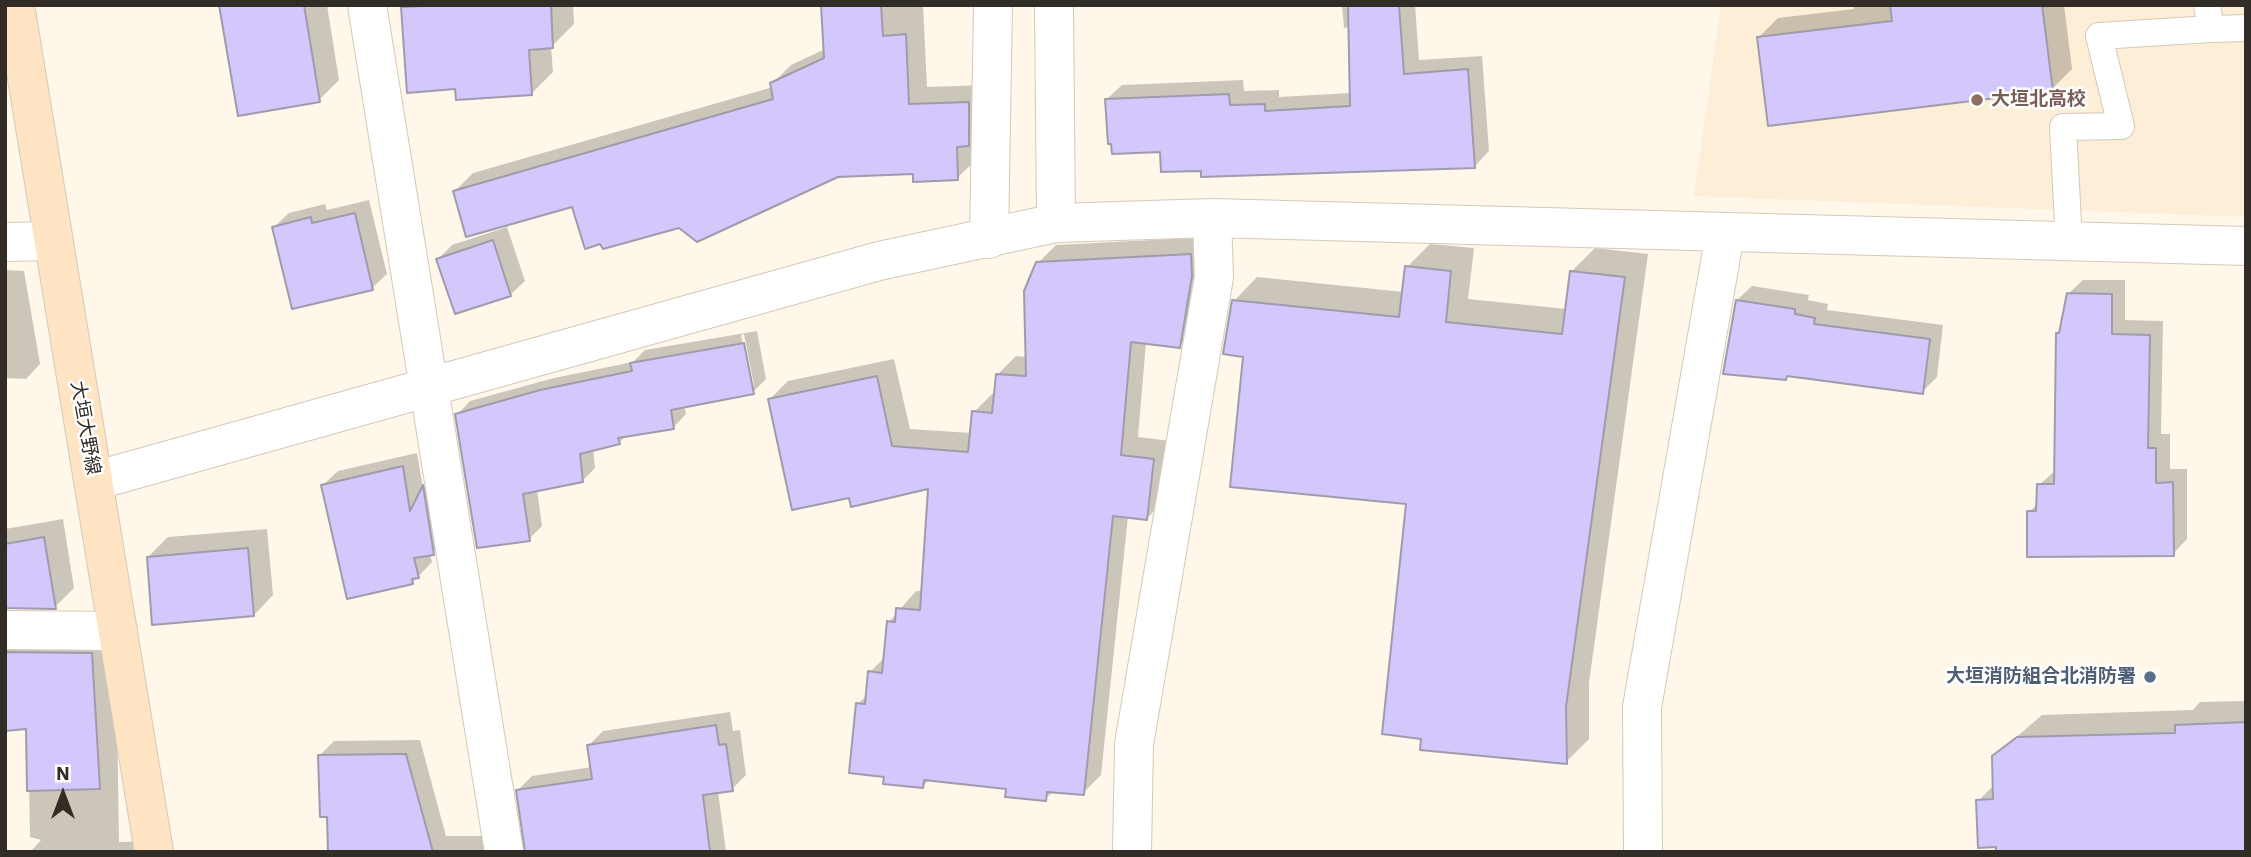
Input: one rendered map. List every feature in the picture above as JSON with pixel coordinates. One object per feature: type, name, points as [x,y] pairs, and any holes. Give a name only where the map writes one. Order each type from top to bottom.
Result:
[{"type":"main road","name":"大垣大野線","points":[[15,5],[154,852]]},
{"type":"street","points":[[367,5],[504,852]]},
{"type":"street","points":[[989,239],[993,5]]},
{"type":"street","points":[[1054,5],[1055,223]]},
{"type":"street","points":[[94,481],[879,261],[1055,223],[1212,218],[2246,246]]},
{"type":"street","points":[[1132,852],[1134,744],[1214,276],[1212,218]]},
{"type":"street","points":[[1643,852],[1642,708],[1725,233]]},
{"type":"street","points":[[5,242],[53,241]]},
{"type":"street","points":[[5,630],[118,631]]},
{"type":"lane","points":[[2069,242],[2063,127],[2121,126],[2099,36],[2209,17],[2246,28]]},
{"type":"shaded area","name":"大垣北高校","points":[[1721,5],[2246,5],[2246,217],[1694,196]]},
{"type":"building","points":[[219,5],[304,5],[320,102],[238,116]]},
{"type":"building","points":[[551,5],[553,48],[529,50],[532,95],[456,100],[455,89],[407,93],[401,7]]},
{"type":"building","points":[[821,5],[881,5],[883,36],[906,34],[909,104],[969,102],[969,146],[957,147],[958,180],[913,182],[913,174],[838,177],[697,242],[679,228],[603,249],[600,244],[585,249],[572,207],[466,237],[453,191],[773,99],[770,83],[824,58]]},
{"type":"building","points":[[1348,5],[1399,5],[1404,74],[1468,69],[1475,168],[1201,177],[1201,171],[1161,172],[1160,152],[1112,154],[1111,144],[1108,144],[1105,99],[1229,94],[1230,105],[1265,104],[1265,111],[1350,106]]},
{"type":"building","points":[[1890,5],[2042,5],[2053,91],[1768,126],[1757,37],[1892,21]]},
{"type":"building","points":[[355,213],[373,290],[292,309],[272,227],[311,217],[312,223]]},
{"type":"building","points":[[493,240],[511,296],[455,314],[436,259]]},
{"type":"building","points":[[1191,254],[1192,276],[1180,348],[1131,342],[1121,455],[1154,459],[1147,520],[1113,516],[1084,795],[1047,792],[1046,801],[1005,797],[1006,789],[924,780],[923,788],[883,784],[884,777],[849,773],[856,703],[865,704],[868,671],[882,673],[887,621],[895,622],[896,608],[920,610],[928,489],[851,507],[849,498],[792,510],[768,399],[877,376],[892,446],[968,452],[972,411],[992,413],[996,374],[1026,376],[1024,291],[1036,262]]},
{"type":"building","points":[[1405,266],[1451,271],[1446,322],[1562,334],[1570,271],[1625,277],[1566,707],[1567,764],[1420,750],[1421,739],[1382,734],[1406,504],[1230,487],[1243,357],[1223,354],[1232,300],[1399,317]]},
{"type":"building","points":[[2067,293],[2112,294],[2112,334],[2150,335],[2148,448],[2156,448],[2156,483],[2173,482],[2174,556],[2027,557],[2027,511],[2036,511],[2037,484],[2054,484],[2056,333],[2059,333]]},
{"type":"building","points":[[1736,300],[1795,309],[1795,314],[1815,318],[1814,324],[1930,339],[1923,394],[1787,376],[1786,380],[1723,374]]},
{"type":"building","points":[[744,343],[754,394],[671,410],[674,429],[618,438],[620,444],[580,454],[583,482],[523,494],[530,541],[477,548],[455,414],[540,390],[632,371],[630,363]]},
{"type":"building","points":[[403,466],[410,511],[423,485],[434,555],[414,558],[419,578],[412,579],[413,584],[347,599],[321,485]]},
{"type":"building","points":[[44,537],[56,609],[5,608],[5,544]]},
{"type":"building","points":[[248,548],[254,616],[152,625],[147,557]]},
{"type":"building","points":[[5,652],[92,653],[100,789],[27,791],[26,729],[5,731]]},
{"type":"building","points":[[2246,722],[2246,852],[1996,852],[1996,847],[1978,848],[1976,800],[1993,799],[1992,756],[2017,737],[2175,733],[2175,725]]},
{"type":"building","points":[[716,725],[719,745],[726,744],[733,791],[703,795],[710,852],[525,852],[516,790],[592,779],[587,745]]},
{"type":"building","points":[[406,754],[433,852],[328,852],[327,817],[320,817],[318,755]]},
{"type":"place","name":"大垣北高校","points":[[1977,100]]},
{"type":"place","name":"大垣消防組合北消防署","points":[[2150,677]]}]
